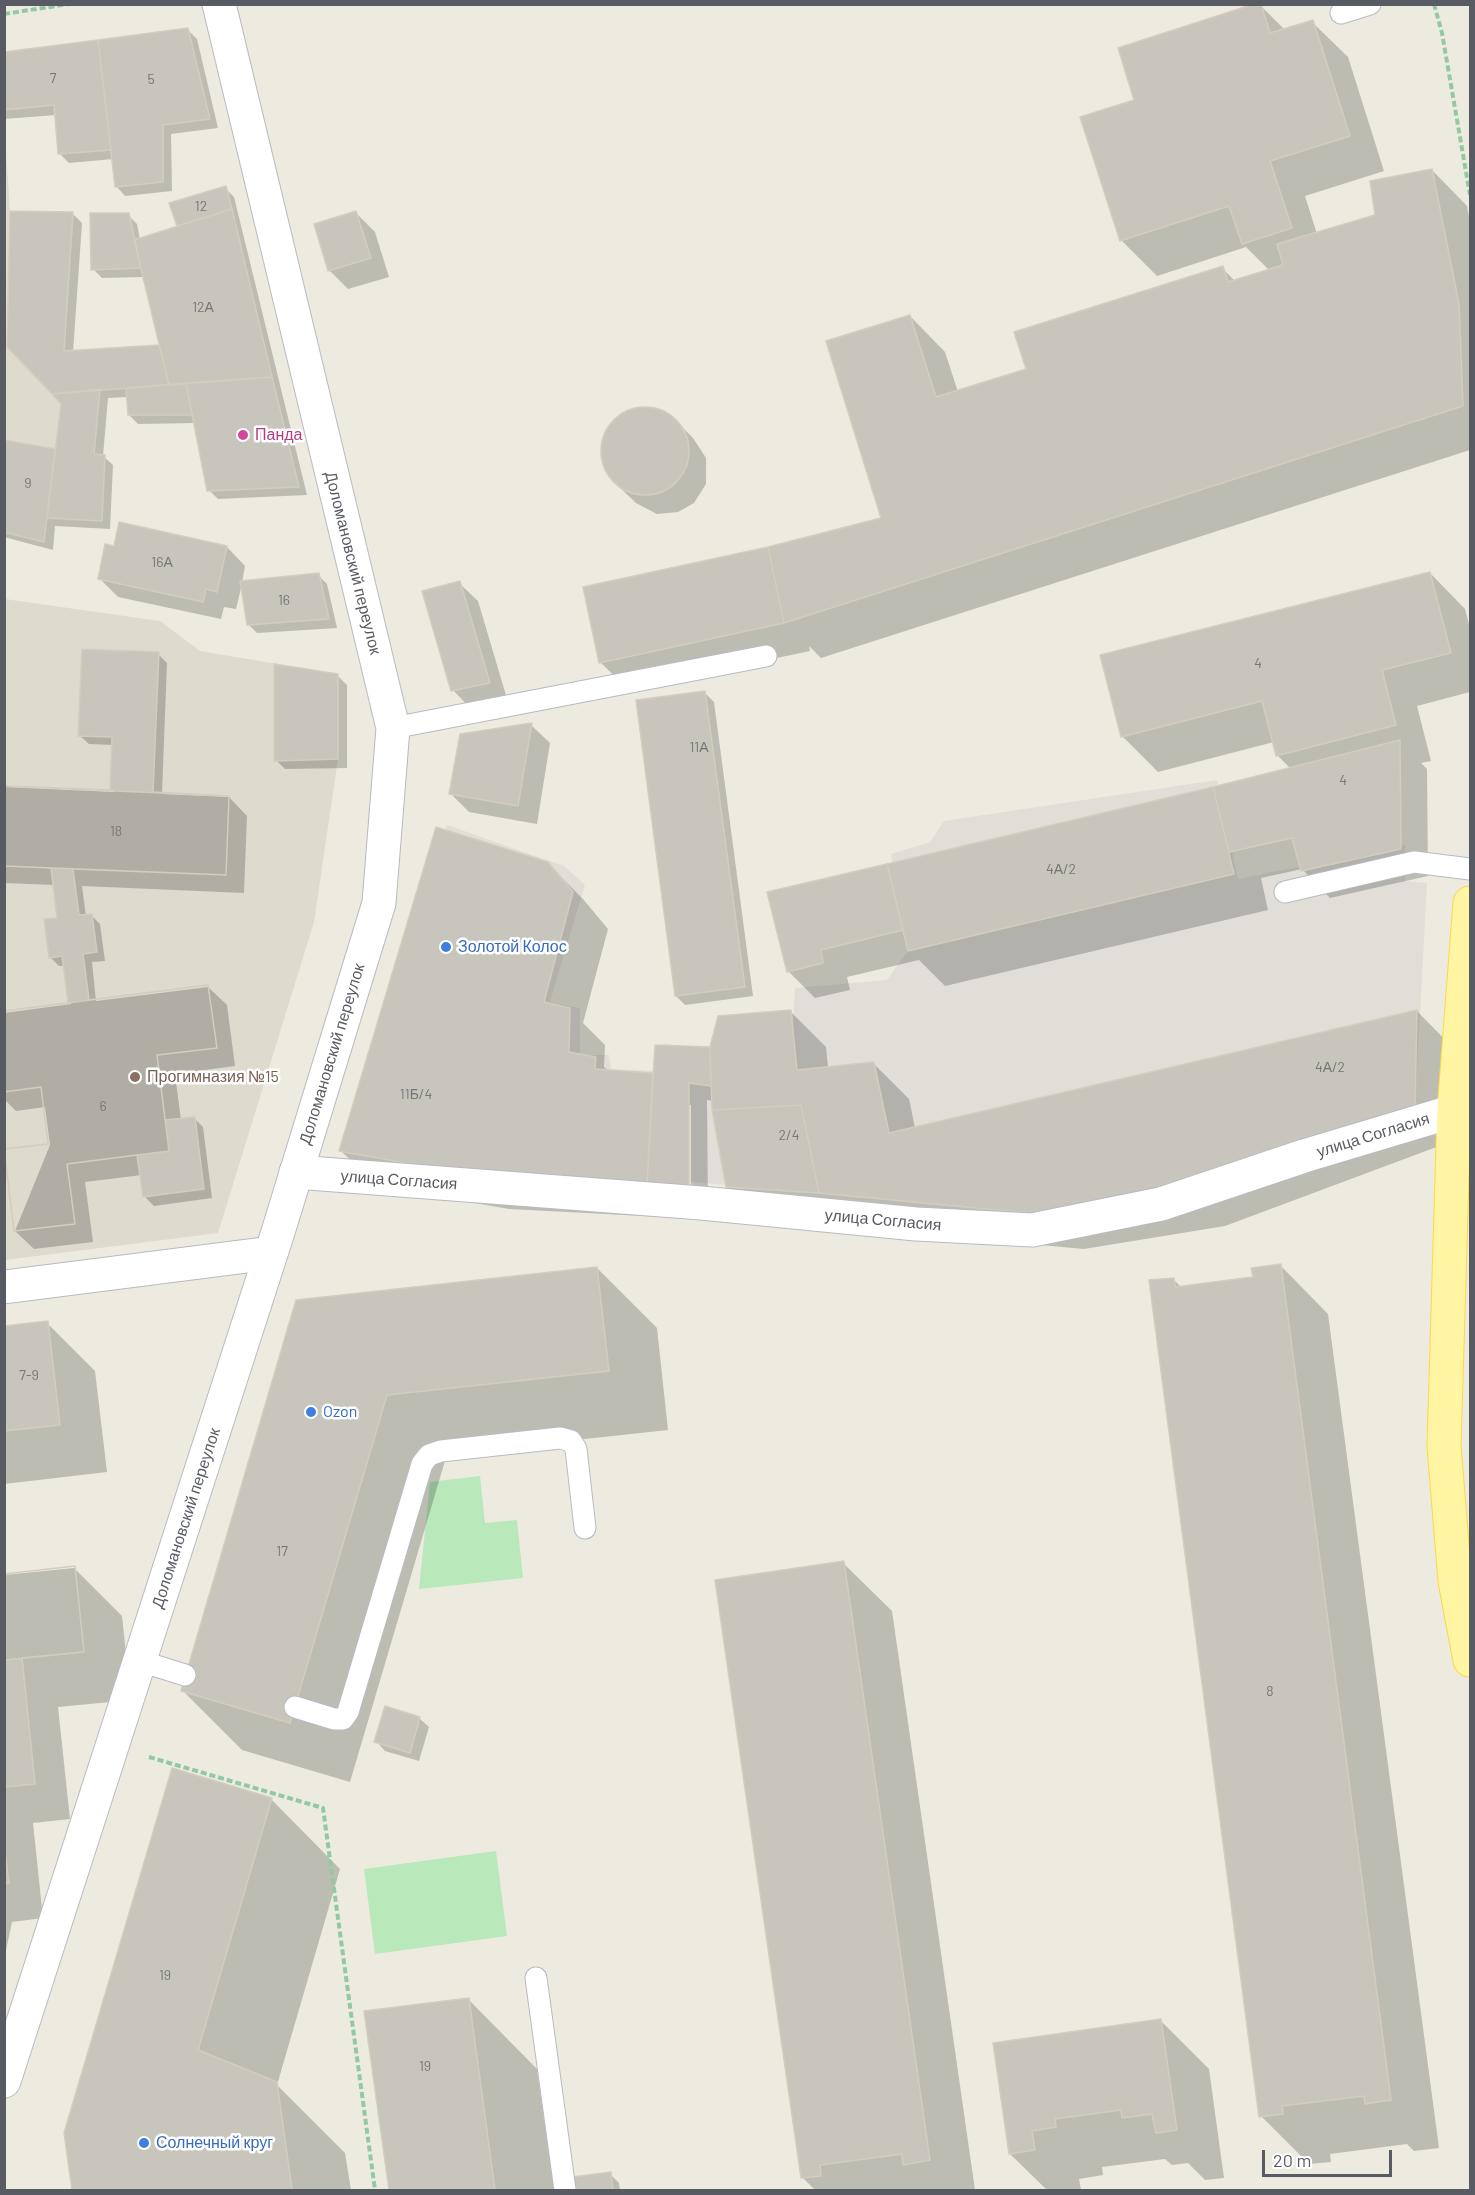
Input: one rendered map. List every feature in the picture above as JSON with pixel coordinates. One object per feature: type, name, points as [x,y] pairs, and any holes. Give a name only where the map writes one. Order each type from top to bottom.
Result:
[{"type":"main road","points":[[1470,903],[1454,1111],[1444,1446],[1455,1581],[1470,1660]]},
{"type":"street","name":"Доломановский переулок","points":[[4,2081],[297,1172],[379,903],[393,728],[219,4]]},
{"type":"street","name":"улица Согласия","points":[[297,1172],[701,1203],[916,1224],[1032,1230],[1161,1204],[1304,1156],[1454,1111]]},
{"type":"street","points":[[4,1287],[271,1253]]},
{"type":"lane","points":[[1341,13],[1370,4]]},
{"type":"lane","points":[[393,728],[766,656]]},
{"type":"lane","points":[[1285,892],[1414,862],[1470,869]]},
{"type":"lane","points":[[295,1707],[334,1719],[343,1719],[348,1712],[422,1464],[429,1455],[441,1451],[560,1438],[571,1441],[576,1449],[585,1527]]},
{"type":"lane","points":[[140,1661],[186,1675]]},
{"type":"lane","points":[[536,1978],[565,2190]]},
{"type":"path","points":[[4,14],[69,4]]},
{"type":"path","points":[[1434,4],[1442,33],[1470,195]]},
{"type":"path","points":[[146,1756],[323,1808],[375,2190]]},
{"type":"shaded area","points":[[5,150],[10,211],[7,346],[61,404],[44,542],[5,532]]},
{"type":"shaded area","name":"Прогимназия №15","points":[[5,599],[160,621],[200,651],[338,674],[338,759],[314,922],[218,1233],[5,1260]]},
{"type":"shaded area","points":[[1217,780],[1238,879],[1405,845],[1405,881],[1427,883],[1415,1107],[920,1202],[339,1151],[447,825],[564,866],[585,885],[550,1002],[580,1008],[580,1055],[609,1055],[611,1069],[656,1071],[665,1043],[713,1054],[730,1033],[793,1022],[795,988],[887,980],[907,952],[891,854],[930,842],[944,821]]},
{"type":"green space","points":[[480,1476],[485,1523],[517,1520],[523,1578],[419,1589],[430,1482]]},
{"type":"green space","points":[[496,1851],[507,1936],[375,1954],[364,1869]]},
{"type":"building","points":[[1254,4],[1261,4],[1270,33],[1313,20],[1350,136],[1270,161],[1292,228],[1242,244],[1229,206],[1120,241],[1080,117],[1134,100],[1118,48]]},
{"type":"building","points":[[188,28],[210,119],[163,125],[163,182],[115,187],[98,40]]},
{"type":"building","points":[[98,40],[111,150],[58,154],[54,105],[4,110],[4,52]]},
{"type":"building","points":[[1432,169],[1459,304],[1463,406],[784,623],[768,547],[881,518],[826,341],[910,315],[936,397],[1026,369],[1014,332],[1223,266],[1228,282],[1283,265],[1277,244],[1375,215],[1370,181]]},
{"type":"building","points":[[226,186],[232,209],[177,226],[169,203]]},
{"type":"building","points":[[232,209],[272,377],[169,385],[134,240]]},
{"type":"building","points":[[10,211],[73,212],[64,351],[159,345],[169,385],[52,394],[7,347]]},
{"type":"building","points":[[356,211],[371,258],[328,271],[314,224]]},
{"type":"building","points":[[90,213],[129,213],[141,268],[91,270]]},
{"type":"building","points":[[272,377],[299,487],[207,491],[186,383]]},
{"type":"building","points":[[186,383],[192,415],[128,415],[126,388]]},
{"type":"building","points":[[100,389],[94,454],[105,455],[102,521],[47,518],[61,404],[52,394]]},
{"type":"building","points":[[645,407],[670,414],[682,426],[689,451],[682,476],[670,488],[645,495],[620,488],[608,476],[601,451],[608,426],[620,414]]},
{"type":"building","points":[[4,440],[55,449],[44,542],[4,532]]},
{"type":"building","points":[[119,522],[227,546],[217,592],[206,589],[203,602],[98,579],[105,544],[114,546]]},
{"type":"building","points":[[768,547],[784,623],[599,663],[583,587]]},
{"type":"building","points":[[1430,572],[1451,653],[1382,670],[1396,725],[1276,756],[1262,701],[1121,737],[1100,655]]},
{"type":"building","points":[[319,573],[329,619],[247,625],[240,581]]},
{"type":"building","points":[[460,581],[490,683],[451,691],[422,591]]},
{"type":"building","points":[[82,649],[159,652],[153,792],[229,796],[226,875],[73,869],[79,915],[92,914],[97,952],[83,954],[89,1000],[208,985],[217,1048],[157,1055],[165,1120],[195,1117],[204,1189],[143,1197],[137,1155],[67,1164],[75,1224],[14,1231],[4,1149],[48,1144],[41,1087],[4,1092],[4,1011],[68,1003],[62,956],[49,958],[44,919],[57,918],[51,868],[4,866],[4,786],[110,790],[112,737],[78,736]]},
{"type":"building","points":[[274,664],[338,674],[338,759],[274,761]]},
{"type":"building","points":[[705,691],[745,987],[675,996],[636,700]]},
{"type":"building","points":[[532,723],[518,806],[449,794],[460,734]]},
{"type":"building","points":[[1400,740],[1401,849],[1301,871],[1292,838],[1229,852],[1213,787]]},
{"type":"building","points":[[4,786],[229,796],[226,875],[4,866]]},
{"type":"building","points":[[1213,787],[1234,874],[908,951],[887,864]]},
{"type":"building","points":[[436,827],[548,862],[573,892],[544,1002],[570,1008],[569,1052],[596,1057],[595,1069],[653,1073],[647,1183],[472,1175],[339,1151]]},
{"type":"building","points":[[887,864],[903,930],[821,950],[823,963],[787,972],[767,892]]},
{"type":"building","points":[[208,985],[217,1048],[157,1055],[169,1151],[67,1164],[75,1224],[14,1231],[4,1149],[48,1144],[41,1087],[4,1092],[4,1011]]},
{"type":"building","points":[[791,1010],[797,1070],[874,1062],[889,1133],[1417,1010],[1415,1107],[1189,1191],[1048,1215],[819,1193],[801,1105],[712,1110],[710,1047],[718,1016]]},
{"type":"building","points":[[655,1045],[710,1047],[711,1086],[689,1083],[689,1185],[647,1183]]},
{"type":"building","points":[[801,1105],[819,1193],[726,1187],[712,1110]]},
{"type":"building","points":[[1281,1264],[1391,2100],[1365,2104],[1364,2096],[1282,2106],[1283,2114],[1259,2117],[1149,1280],[1174,1278],[1175,1287],[1253,1277],[1251,1268]]},
{"type":"building","points":[[597,1267],[609,1371],[387,1395],[290,1723],[181,1691],[296,1300]]},
{"type":"building","points":[[48,1321],[60,1425],[4,1431],[4,1326]]},
{"type":"building","points":[[844,1561],[930,2160],[903,2165],[902,2154],[820,2165],[821,2176],[801,2178],[715,1580]]},
{"type":"building","points":[[75,1566],[84,1652],[4,1660],[4,1574]]},
{"type":"building","points":[[75,1566],[84,1652],[22,1658],[35,1784],[4,1787],[4,1574]]},
{"type":"building","points":[[385,1706],[420,1717],[410,1753],[374,1742]]},
{"type":"building","points":[[172,1768],[272,1798],[198,2050],[277,2082],[292,2190],[72,2190],[64,2133]]},
{"type":"building","points":[[4,1845],[9,1883],[4,1884]]},
{"type":"building","points":[[469,1998],[495,2190],[389,2190],[364,2011]]},
{"type":"building","points":[[1161,2019],[1177,2130],[1156,2133],[1152,2114],[1122,2118],[1121,2110],[1055,2119],[1056,2127],[1032,2131],[1035,2150],[1009,2154],[993,2043]]},
{"type":"building","points":[[611,2172],[613,2190],[574,2190],[572,2177]]},
{"type":"place","name":"Панда","points":[[243,435]]},
{"type":"place","name":"Золотой Колос","points":[[446,947]]},
{"type":"place","name":"Прогимназия №15","points":[[135,1077]]},
{"type":"place","name":"Ozon","points":[[311,1412]]},
{"type":"place","name":"Солнечный круг","points":[[144,2143]]}]
